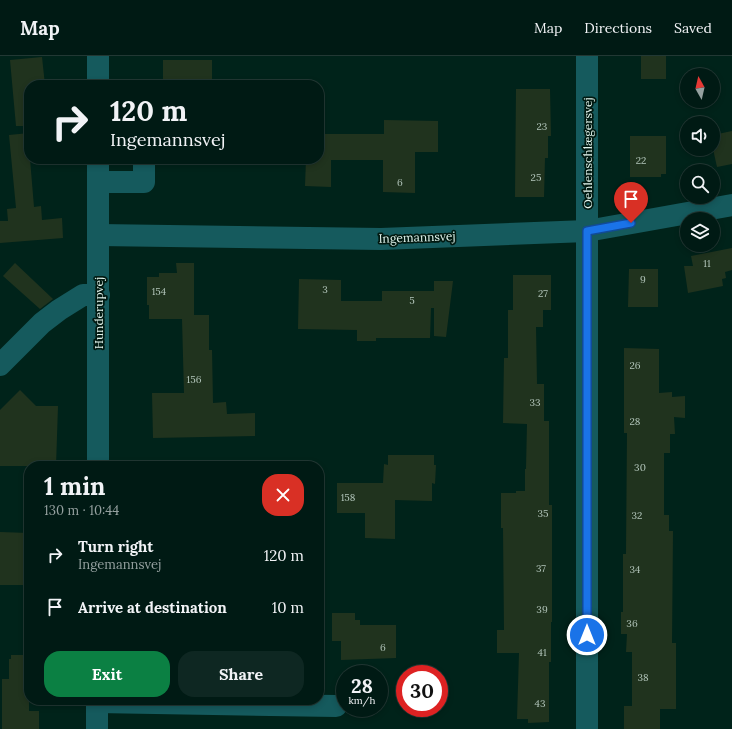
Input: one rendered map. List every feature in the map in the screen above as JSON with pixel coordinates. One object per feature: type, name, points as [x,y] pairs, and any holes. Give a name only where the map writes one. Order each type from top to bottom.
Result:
[{"type":"street","points":[[98,56],[98,80]]},
{"type":"street","name":"Oehlenschlægersvej","points":[[587,56],[587,729]]},
{"type":"street","name":"Hunderupvej","points":[[98,164],[98,461]]},
{"type":"street","points":[[98,182],[144,182],[144,164]]},
{"type":"street","name":"Ingemannsvej","points":[[99,236],[381,239],[587,231],[732,205]]},
{"type":"street","points":[[0,365],[42,323],[59,310],[83,295],[99,295]]},
{"type":"street","points":[[97,705],[97,729]]},
{"type":"street","points":[[288,705],[336,706]]},
{"type":"building","points":[[641,56],[666,56],[666,79],[641,79]]},
{"type":"building","points":[[42,57],[44,80],[24,80],[24,126],[16,126],[10,60]]},
{"type":"building","points":[[163,60],[212,60],[212,80],[163,80]]},
{"type":"building","points":[[516,89],[550,89],[551,136],[548,136],[548,158],[545,158],[544,197],[515,197]]},
{"type":"building","points":[[384,120],[438,121],[438,152],[415,152],[415,193],[383,192],[383,160],[331,160],[331,187],[305,186],[306,164],[324,164],[324,134],[384,134]]},
{"type":"building","points":[[732,131],[732,164],[720,166],[720,164],[716,164],[715,156],[720,156],[720,134]]},
{"type":"building","points":[[24,134],[24,164],[30,164],[34,207],[41,206],[42,220],[62,218],[63,238],[0,243],[0,221],[8,221],[7,209],[16,208],[9,135]]},
{"type":"building","points":[[630,136],[666,136],[666,174],[661,174],[661,177],[630,177]]},
{"type":"building","points":[[732,248],[732,270],[725,272],[726,278],[722,279],[723,286],[688,293],[684,266],[693,266],[691,256],[720,252],[720,250]]},
{"type":"building","points":[[15,263],[53,299],[40,309],[3,276]]},
{"type":"building","points":[[176,263],[194,263],[194,315],[209,315],[209,350],[212,350],[213,403],[226,402],[227,414],[255,413],[255,436],[153,438],[152,393],[184,393],[182,319],[149,319],[149,305],[147,305],[147,277],[159,277],[159,273],[177,273]]},
{"type":"building","points":[[629,269],[658,269],[658,307],[628,307]]},
{"type":"building","points":[[513,275],[551,275],[551,310],[543,310],[543,327],[536,327],[537,384],[544,384],[544,421],[549,421],[549,505],[552,505],[552,622],[551,662],[549,662],[549,722],[528,723],[528,719],[517,719],[519,653],[497,653],[497,630],[504,630],[503,528],[501,528],[501,493],[516,493],[516,491],[525,491],[526,469],[527,424],[503,423],[504,358],[508,358],[508,310],[513,310]]},
{"type":"building","points":[[299,279],[341,280],[341,301],[382,301],[382,291],[434,291],[434,281],[453,281],[446,337],[434,336],[434,308],[431,308],[430,338],[376,338],[376,341],[357,341],[357,330],[298,329]]},
{"type":"building","points":[[624,348],[659,349],[659,393],[672,392],[672,397],[685,396],[685,418],[674,417],[675,434],[670,434],[670,453],[664,453],[664,515],[669,515],[669,531],[673,531],[672,643],[676,643],[676,709],[660,709],[660,729],[624,729],[624,706],[632,706],[632,652],[626,652],[627,634],[621,634],[621,612],[623,612],[623,554],[626,554],[627,433],[624,433]]},
{"type":"building","points":[[20,390],[36,406],[58,406],[56,461],[24,461],[24,466],[0,466],[0,410]]},
{"type":"building","points":[[388,455],[434,455],[434,465],[436,465],[435,484],[432,483],[432,501],[395,500],[395,539],[365,538],[365,513],[337,513],[337,483],[383,483],[384,464],[388,465]]},
{"type":"building","points":[[0,532],[24,533],[24,585],[0,585]]},
{"type":"building","points":[[332,613],[355,613],[355,620],[360,620],[360,625],[396,625],[396,658],[341,660],[341,641],[332,641]]},
{"type":"building","points":[[11,655],[24,655],[24,705],[29,705],[29,711],[39,711],[39,729],[2,729],[2,679],[9,679],[9,659],[11,659]]},
{"type":"route","points":[[587,635],[587,231],[631,223]]}]
